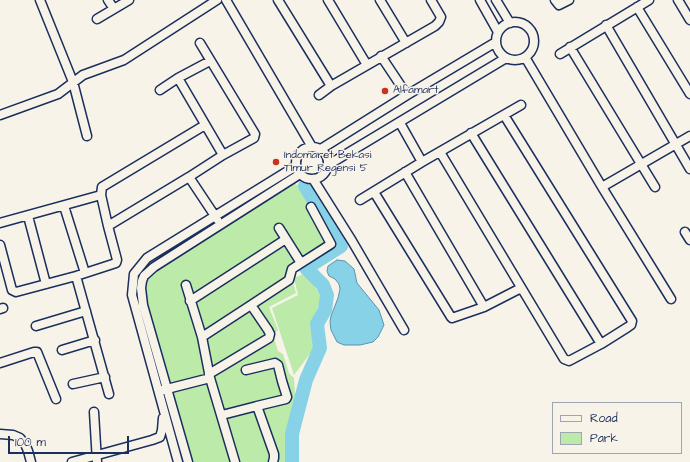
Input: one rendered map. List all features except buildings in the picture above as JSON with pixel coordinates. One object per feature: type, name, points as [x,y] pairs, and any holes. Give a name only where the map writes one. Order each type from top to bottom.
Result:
[{"type":"street","points":[[40,0],[74,82],[88,136]]},
{"type":"street","points":[[108,0],[114,9]]},
{"type":"street","points":[[97,19],[129,0]]},
{"type":"street","points":[[0,115],[58,94],[83,75],[124,60],[217,0]]},
{"type":"street","points":[[226,0],[312,147]]},
{"type":"street","points":[[278,0],[331,86]]},
{"type":"street","points":[[328,0],[367,65]]},
{"type":"street","points":[[380,0],[406,43]]},
{"type":"street","points":[[319,95],[331,86],[406,43],[439,22],[441,17],[431,0]]},
{"type":"street","points":[[480,0],[498,32]]},
{"type":"street","points":[[496,0],[510,23]]},
{"type":"street","points":[[555,0],[559,5],[569,0]]},
{"type":"street","points":[[560,54],[648,0]]},
{"type":"street","points":[[678,0],[690,20]]},
{"type":"street","points":[[637,7],[690,94]]},
{"type":"street","points":[[520,22],[532,31],[534,46],[525,57],[516,60],[506,58],[499,51],[496,42],[498,32],[501,28],[510,23],[520,22]]},
{"type":"street","points":[[606,25],[690,170]]},
{"type":"street","points":[[321,149],[406,95],[496,42]]},
{"type":"street","points":[[108,226],[190,177],[223,155],[254,138],[255,134],[200,44]]},
{"type":"street","points":[[570,47],[655,188]]},
{"type":"street","points":[[381,56],[406,95]]},
{"type":"street","points":[[525,57],[602,187],[672,299]]},
{"type":"street","points":[[328,165],[506,58]]},
{"type":"street","points":[[160,90],[210,60]]},
{"type":"street","points":[[178,78],[223,155]]},
{"type":"street","points":[[360,200],[471,133],[521,105]]},
{"type":"street","points":[[440,152],[564,359],[569,361],[601,344],[631,325],[632,321],[504,115]]},
{"type":"street","points":[[400,123],[422,162]]},
{"type":"street","points":[[0,246],[12,290],[16,292],[76,276],[113,264],[117,260],[101,195],[102,187],[205,124]]},
{"type":"street","points":[[471,133],[601,344]]},
{"type":"street","points":[[602,187],[641,164],[676,146],[690,136]]},
{"type":"street","points":[[312,147],[321,149],[327,156],[328,165],[322,176],[308,179],[300,174],[296,166],[296,161],[300,152],[312,147]]},
{"type":"street","points":[[178,462],[132,295],[134,274],[147,258],[296,166]]},
{"type":"street","points":[[406,172],[484,307]]},
{"type":"street","points":[[188,462],[143,305],[141,288],[142,281],[144,276],[154,267],[300,174]]},
{"type":"street","points":[[190,177],[221,224]]},
{"type":"street","points":[[313,179],[352,241],[404,330]]},
{"type":"street","points":[[374,192],[449,316],[452,318],[484,307],[521,288]]},
{"type":"street","points":[[0,223],[101,195]]},
{"type":"street","points":[[64,206],[85,273]]},
{"type":"street","points":[[202,337],[289,280],[292,269],[331,244],[311,207]]},
{"type":"street","points":[[28,216],[46,284]]},
{"type":"street","points":[[279,228],[301,263]]},
{"type":"street","points":[[685,232],[690,240]]},
{"type":"street","points":[[190,301],[286,239]]},
{"type":"street","points":[[76,276],[109,394]]},
{"type":"street","points":[[186,285],[202,337],[209,376],[235,462]]},
{"type":"street","points":[[158,391],[209,376],[269,338],[270,334],[268,330],[251,305]]},
{"type":"street","points":[[36,326],[86,310]]},
{"type":"street","points":[[62,350],[95,340]]},
{"type":"street","points":[[0,364],[37,352],[56,399]]},
{"type":"street","points":[[222,415],[286,399],[287,397],[278,365],[275,363],[246,370]]},
{"type":"street","points":[[73,384],[105,377]]},
{"type":"street","points":[[257,406],[274,454],[273,462]]},
{"type":"street","points":[[94,412],[96,458]]},
{"type":"street","points":[[72,462],[96,458],[160,437],[163,412]]},
{"type":"street","points":[[0,434],[13,435],[20,438],[25,444],[31,462]]},
{"type":"green space","points":[[295,184],[302,187],[335,246],[291,276],[296,293],[269,307],[278,330],[273,335],[278,351],[283,354],[289,373],[294,378],[295,394],[285,462],[191,462],[143,286],[149,274]]},
{"type":"green space","points":[[303,274],[311,281],[318,291],[321,300],[310,327],[315,347],[294,375],[272,308],[298,295],[294,278]]},
{"type":"water","points":[[337,260],[345,261],[354,269],[357,283],[379,310],[384,325],[378,337],[373,342],[360,345],[344,345],[337,342],[331,330],[331,316],[340,289],[339,284],[335,279],[329,276],[327,271],[328,266]]},
{"type":"waterway","points":[[292,462],[292,434],[306,380],[320,348],[317,324],[325,310],[327,295],[323,285],[306,268],[341,246],[305,186]]},
{"type":"place","name":"Alfamart","points":[[385,91]]},
{"type":"place","name":"Indomaret Bekasi TImur Regensi 5","points":[[276,162]]}]
